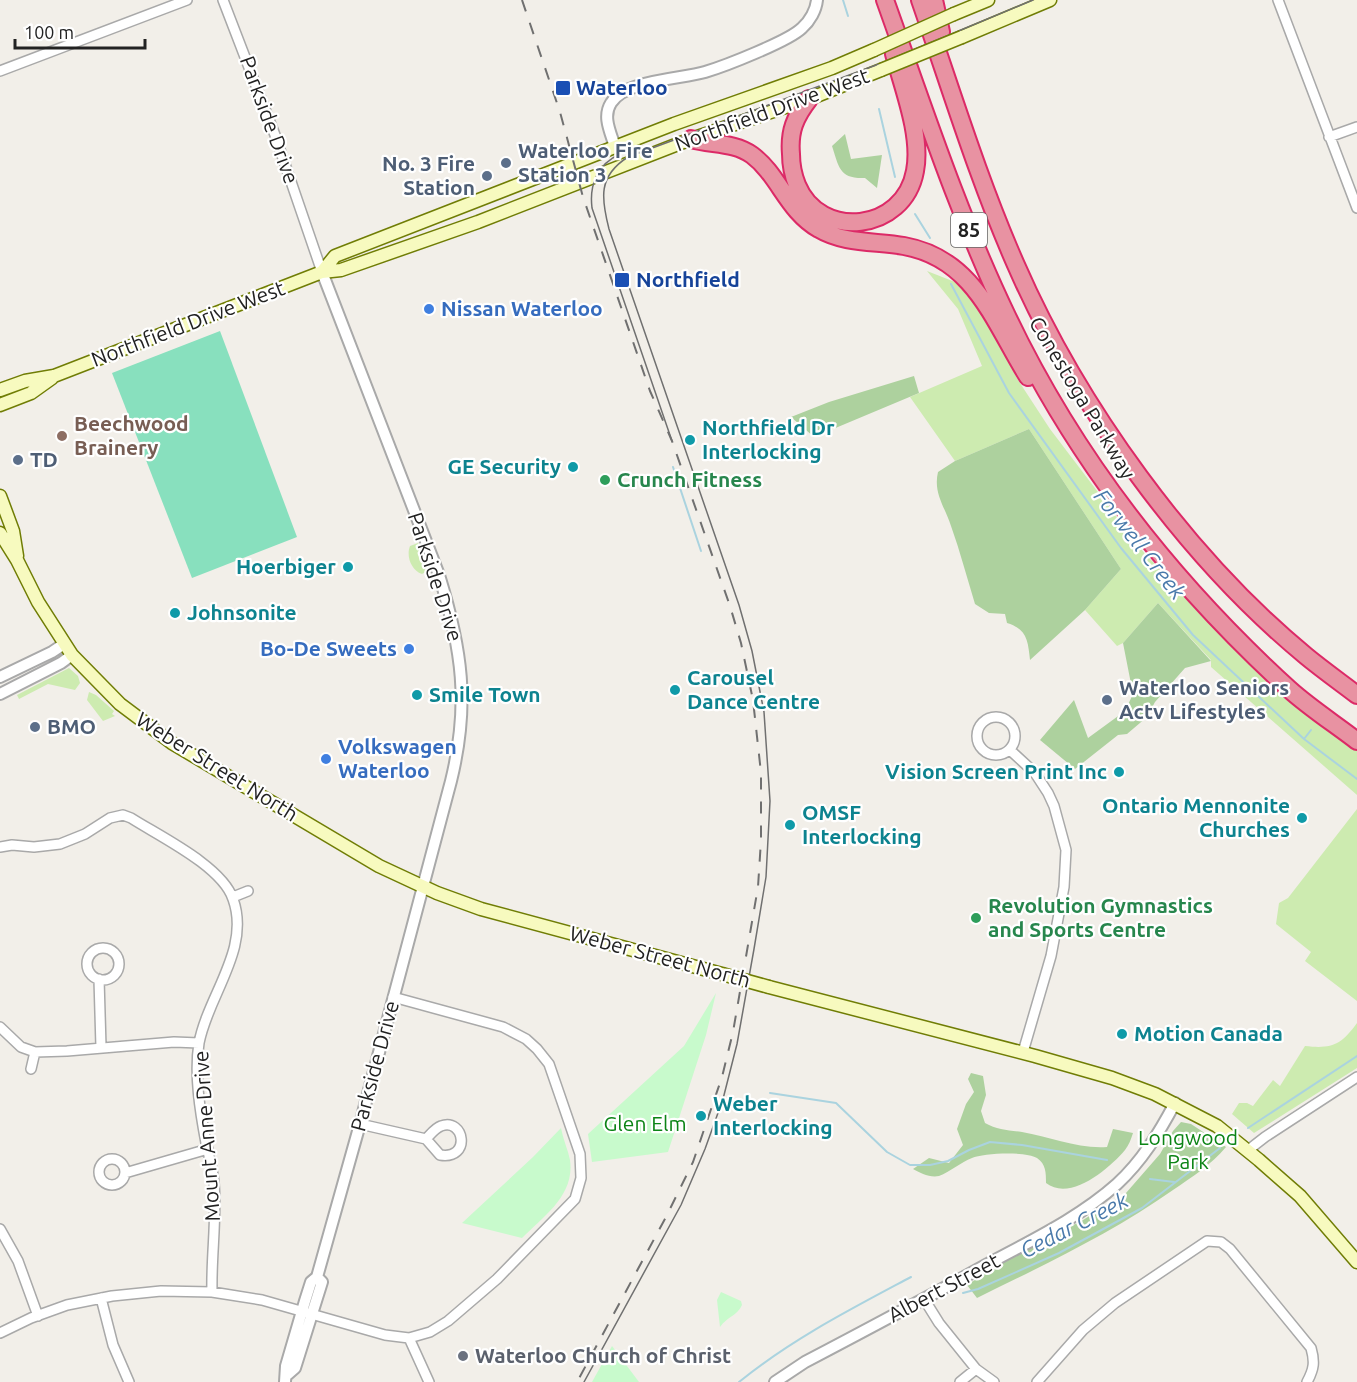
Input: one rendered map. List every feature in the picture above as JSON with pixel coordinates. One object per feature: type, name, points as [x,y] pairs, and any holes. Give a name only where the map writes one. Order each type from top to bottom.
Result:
[{"type":"highway","points":[[809,99],[794,121],[790,144],[792,167],[797,186],[810,205],[824,214],[845,222],[870,221],[892,211],[908,193],[915,170],[917,150],[883,0]]},
{"type":"highway","name":"Conestoga Parkway","points":[[883,0],[970,233],[1007,317],[1039,377],[1100,479],[1154,548],[1223,627],[1291,690],[1357,741]]},
{"type":"highway","name":"Conestoga Parkway","points":[[920,0],[1016,266],[1056,344],[1103,424],[1172,520],[1245,600],[1306,656],[1357,695]]},
{"type":"highway","points":[[934,0],[963,123]]},
{"type":"highway","points":[[691,139],[707,144],[738,147],[751,154],[762,164],[791,206],[818,229],[846,239],[905,246],[935,256],[960,272],[979,295],[1054,420],[1080,447]]},
{"type":"main road","name":"Northfield Drive West","points":[[322,272],[335,256],[615,147],[832,68],[988,0]]},
{"type":"main road","name":"Northfield Drive West","points":[[0,390],[25,381],[54,376],[322,272],[341,270],[462,227],[691,139],[809,99],[1050,0]]},
{"type":"main road","points":[[551,173],[558,191]]},
{"type":"main road","points":[[445,214],[451,223],[462,227]]},
{"type":"main road","name":"Northfield Drive West","points":[[0,405],[31,393],[54,376]]},
{"type":"main road","name":"Weber Street North","points":[[0,496],[6,532],[38,602],[72,655],[120,704],[172,743],[379,866],[423,887],[481,909],[769,987],[1023,1052],[1112,1078],[1175,1103],[1216,1126],[1300,1196],[1357,1263]]},
{"type":"street","points":[[0,71],[188,0]]},
{"type":"street","name":"Parkside Drive","points":[[223,0],[275,135],[322,272],[439,575],[454,623],[463,694],[459,747],[360,1124],[317,1276],[322,1282],[307,1312],[286,1366],[286,1378]]},
{"type":"street","points":[[615,147],[607,123],[607,112],[611,103],[621,93],[653,82],[707,71],[777,42],[801,29],[811,18],[817,0]]},
{"type":"street","points":[[1278,0],[1357,208]]},
{"type":"street","points":[[1329,137],[1357,127]]},
{"type":"street","points":[[0,677],[64,644]]},
{"type":"street","points":[[0,694],[72,655]]},
{"type":"street","points":[[998,717],[1011,723],[1016,737],[1010,750],[993,755],[981,748],[977,733],[984,721],[998,717]]},
{"type":"street","points":[[1010,750],[1035,773],[1048,793],[1057,815],[1066,850],[1064,886],[1051,956],[1023,1052]]},
{"type":"street","points":[[0,847],[12,845],[34,848],[60,844],[85,834],[110,818],[123,815],[195,857],[225,885],[233,897],[248,891]]},
{"type":"street","name":"Mount Anne Drive","points":[[212,1292],[215,1198],[199,1092],[199,1042],[236,942],[233,897]]},
{"type":"street","points":[[99,979],[101,1047]]},
{"type":"street","points":[[0,1333],[67,1305],[150,1291],[212,1292],[262,1300],[385,1335],[409,1338],[430,1332],[448,1322],[497,1279],[575,1199],[581,1178],[580,1154],[549,1064],[537,1048],[525,1038],[503,1027],[393,997]]},
{"type":"street","points":[[0,1027],[21,1047],[35,1052],[67,1052],[101,1047],[199,1042]]},
{"type":"street","points":[[31,1069],[35,1052]]},
{"type":"street","points":[[1248,1151],[1357,1077]]},
{"type":"street","name":"Albert Street","points":[[775,1382],[806,1362],[1029,1242],[1086,1208],[1115,1186],[1143,1155],[1175,1103]]},
{"type":"street","points":[[360,1124],[426,1139]]},
{"type":"street","points":[[125,1173],[208,1149]]},
{"type":"street","points":[[0,1229],[22,1272],[38,1316]]},
{"type":"street","points":[[1037,1382],[1083,1330],[1115,1303],[1207,1241],[1221,1242],[1230,1249],[1311,1348],[1314,1368],[1307,1382]]},
{"type":"street","points":[[100,1298],[113,1345],[129,1382]]},
{"type":"street","points":[[924,1299],[931,1312],[976,1369],[994,1382]]},
{"type":"street","points":[[409,1338],[429,1382]]},
{"type":"street","points":[[960,1382],[976,1369]]},
{"type":"green space","points":[[845,134],[851,159],[882,155],[877,188],[865,178],[850,176],[841,170],[832,146]]},
{"type":"green space","points":[[927,271],[955,282],[976,302],[1018,380],[1050,429],[1145,554],[1295,703],[1357,750],[1357,795],[1211,667],[1211,660],[1158,603],[1123,643],[1117,646],[1085,610],[1121,569],[1029,429],[955,461],[910,397],[982,366],[958,309]]},
{"type":"green space","points":[[220,331],[297,537],[192,578],[112,373]]},
{"type":"green space","points":[[914,376],[919,393],[814,437],[791,417],[829,402]]},
{"type":"green space","points":[[1029,429],[1121,569],[1085,610],[1030,660],[1023,632],[1007,623],[1005,614],[989,613],[975,604],[937,487],[938,472],[955,461]]},
{"type":"green space","points":[[418,543],[429,570],[422,574],[412,566],[409,558],[410,546]]},
{"type":"green space","points":[[1158,603],[1211,661],[1185,668],[1155,702],[1147,717],[1127,734],[1118,735],[1075,769],[1040,740],[1074,700],[1088,738],[1125,711],[1133,694],[1123,643]]},
{"type":"green space","points":[[69,668],[78,676],[80,683],[75,690],[48,684],[19,699],[17,695]]},
{"type":"green space","points":[[89,692],[96,695],[114,711],[112,714],[115,716],[103,721],[87,700]]},
{"type":"green space","points":[[1357,809],[1357,1001],[1305,961],[1311,952],[1276,924],[1279,903],[1288,898]]},
{"type":"green space","name":"Glen Elm","points":[[716,993],[706,1035],[668,1152],[592,1162],[588,1134],[684,1046]]},
{"type":"green space","points":[[1357,1023],[1357,1068],[1254,1133],[1232,1114],[1239,1103],[1253,1106],[1273,1080],[1280,1086],[1305,1046],[1322,1047],[1335,1044],[1341,1041]]},
{"type":"green space","points":[[971,1073],[983,1076],[986,1095],[981,1111],[985,1123],[989,1125],[1096,1147],[1107,1147],[1113,1129],[1133,1133],[1130,1142],[1118,1158],[1099,1174],[1077,1186],[1066,1189],[1056,1188],[1046,1183],[1046,1172],[1042,1163],[1037,1158],[1024,1154],[978,1156],[939,1176],[922,1174],[913,1169],[929,1158],[949,1163],[963,1145],[957,1129],[966,1104],[974,1092],[968,1079]]},
{"type":"green space","name":"Longwood Park","points":[[1181,1122],[1191,1124],[1226,1147],[1194,1175],[1150,1206],[1077,1248],[977,1298],[967,1285],[1008,1259],[1083,1220],[1126,1193],[1160,1154]]},
{"type":"green space","name":"Glen Elm","points":[[561,1128],[570,1160],[568,1184],[556,1204],[522,1238],[462,1223],[533,1157]]},
{"type":"green space","points":[[721,1292],[741,1301],[742,1305],[738,1312],[720,1327],[717,1300]]},
{"type":"green space","points":[[612,1346],[639,1382],[592,1382]]},
{"type":"waterway","name":"Forwell Creek","points":[[843,0],[848,16]]},
{"type":"waterway","name":"Forwell Creek","points":[[879,109],[895,177]]},
{"type":"waterway","name":"Forwell Creek","points":[[915,214],[930,238]]},
{"type":"waterway","name":"Forwell Creek","points":[[951,284],[1009,393],[1121,548],[1193,635],[1304,739],[1357,779]]},
{"type":"waterway","points":[[673,467],[701,551]]},
{"type":"waterway","points":[[1304,739],[1311,730]]},
{"type":"waterway","name":"Cedar Creek","points":[[1248,1128],[1357,1056]]},
{"type":"waterway","points":[[770,1093],[836,1103],[887,1152],[910,1165],[930,1165],[948,1161],[990,1142],[1022,1145],[1107,1160]]},
{"type":"waterway","name":"Cedar Creek","points":[[963,1293],[978,1289],[1059,1253],[1142,1208],[1220,1148]]},
{"type":"waterway","points":[[1150,1179],[1174,1182]]},
{"type":"waterway","name":"Cedar Creek","points":[[739,1382],[801,1338],[911,1277]]},
{"type":"tram line","points":[[584,1382],[681,1205],[723,1099],[737,1044],[766,877],[770,801],[764,712],[752,651],[739,605],[609,229],[604,207],[604,188],[611,172],[628,157],[879,64],[1033,0]]},
{"type":"tram line","points":[[620,154],[606,163],[597,176],[592,191],[592,208],[672,441]]},
{"type":"railway","points":[[522,0],[560,112],[583,197],[650,391],[672,441],[730,606],[741,643],[753,700],[761,773],[758,887],[733,1032],[722,1077],[693,1162],[577,1382]]},
{"type":"place","name":"Waterloo","points":[[563,88]]},
{"type":"place","name":"Waterloo Fire Station 3","points":[[506,163]]},
{"type":"place","name":"No. 3 Fire Station","points":[[487,176]]},
{"type":"place","name":"Northfield","points":[[622,280]]},
{"type":"place","name":"Nissan Waterloo","points":[[429,309]]},
{"type":"place","name":"Beechwood Brainery","points":[[62,436]]},
{"type":"place","name":"Northfield Dr Interlocking","points":[[690,440]]},
{"type":"place","name":"TD","points":[[18,460]]},
{"type":"place","name":"GE Security","points":[[573,467]]},
{"type":"place","name":"Crunch Fitness","points":[[605,480]]},
{"type":"place","name":"Hoerbiger","points":[[348,567]]},
{"type":"place","name":"Johnsonite","points":[[175,613]]},
{"type":"place","name":"Bo-De Sweets","points":[[409,649]]},
{"type":"place","name":"Carousel Dance Centre","points":[[675,690]]},
{"type":"place","name":"Smile Town","points":[[417,695]]},
{"type":"place","name":"Waterloo Seniors Actv Lifestyles","points":[[1107,700]]},
{"type":"place","name":"BMO","points":[[35,727]]},
{"type":"place","name":"Volkswagen Waterloo","points":[[326,759]]},
{"type":"place","name":"Vision Screen Print Inc","points":[[1119,772]]},
{"type":"place","name":"Ontario Mennonite Churches","points":[[1302,818]]},
{"type":"place","name":"OMSF Interlocking","points":[[790,825]]},
{"type":"place","name":"Revolution Gymnastics and Sports Centre","points":[[976,918]]},
{"type":"place","name":"Motion Canada","points":[[1122,1034]]},
{"type":"place","name":"Weber Interlocking","points":[[701,1116]]},
{"type":"place","name":"Waterloo Church of Christ","points":[[463,1356]]}]
